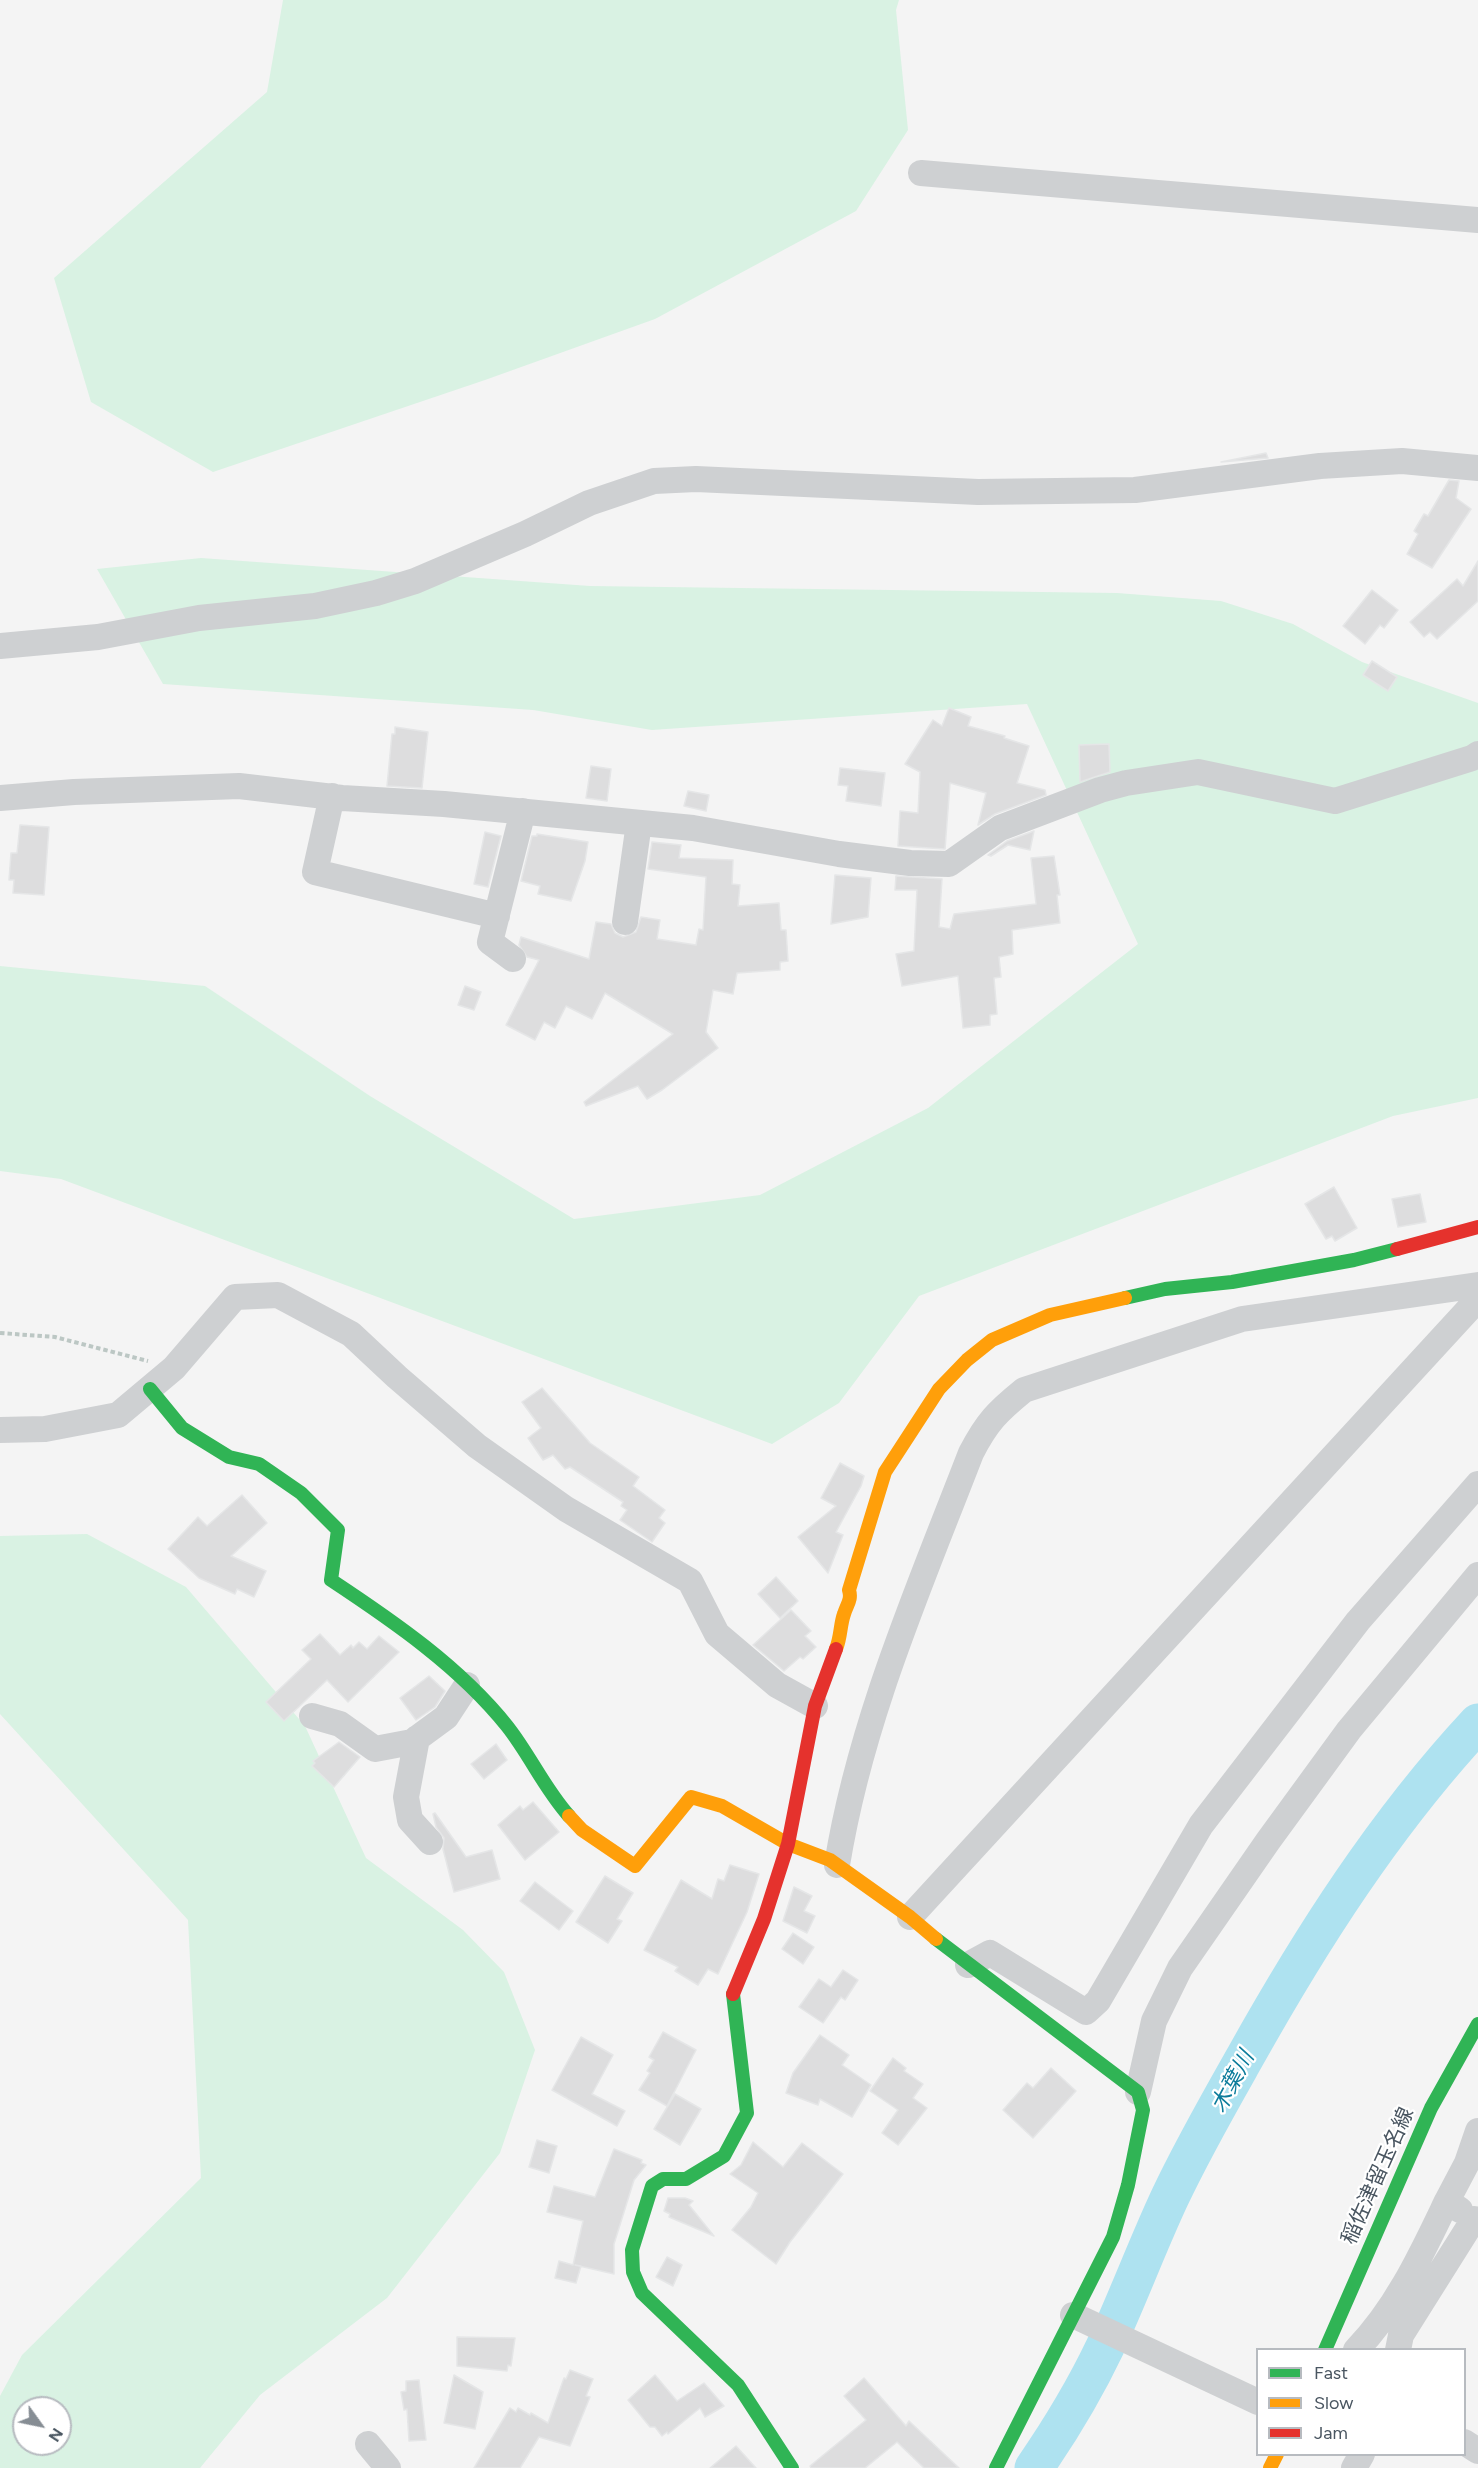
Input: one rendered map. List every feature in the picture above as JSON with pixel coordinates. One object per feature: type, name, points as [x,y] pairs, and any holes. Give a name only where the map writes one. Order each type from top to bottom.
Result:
[{"type":"street","points":[[921,173],[1478,220]]},
{"type":"street","points":[[0,646],[98,637],[199,618],[315,606],[376,593],[426,576],[525,534],[589,503],[654,481],[696,479],[978,492],[1135,490],[1320,466],[1402,461],[1478,468]]},
{"type":"street","points":[[0,798],[74,792],[239,786],[693,828],[863,857],[910,863],[950,864],[1000,828],[1100,790],[1126,783],[1198,772],[1335,801],[1472,758],[1478,754]]},
{"type":"street","points":[[332,796],[315,872],[497,916]]},
{"type":"street","points":[[513,959],[490,942],[523,811]]},
{"type":"street","points":[[625,922],[639,823]]},
{"type":"street","points":[[792,2468],[738,2385],[642,2293],[633,2272],[632,2250],[652,2186],[663,2179],[686,2179],[724,2156],[747,2113],[733,1991],[764,1919],[788,1844],[815,1706],[841,1636],[843,1615],[851,1598],[849,1590],[885,1472],[939,1389],[967,1360],[992,1340],[1050,1315],[1165,1289],[1232,1282],[1354,1260],[1476,1233]]},
{"type":"street","points":[[837,1865],[846,1809],[866,1733],[888,1670],[970,1453],[984,1427],[995,1413],[1024,1390],[1242,1319],[1478,1285]]},
{"type":"street","points":[[0,1430],[45,1429],[118,1415],[174,1368],[235,1298],[278,1295],[351,1334],[477,1446],[566,1509],[690,1581],[717,1634],[777,1685],[815,1706]]},
{"type":"street","points":[[910,1917],[1478,1299]]},
{"type":"street","points":[[150,1389],[182,1428],[229,1458],[259,1464],[301,1493],[338,1530],[331,1581],[379,1612],[467,1685],[507,1726],[553,1798],[582,1830],[635,1866],[691,1797],[722,1806],[788,1844],[837,1865],[910,1917],[968,1965],[1138,2092]]},
{"type":"street","points":[[968,1965],[990,1953],[1086,2012],[1092,2007],[1098,2001],[1201,1825],[1358,1622],[1478,1484]]},
{"type":"street","points":[[996,2468],[1079,2318],[1113,2236],[1128,2185],[1143,2110],[1138,2092],[1154,2020],[1180,1968],[1349,1730],[1478,1575]]},
{"type":"street","points":[[312,1716],[340,1724],[375,1749],[412,1742],[446,1717],[467,1685]]},
{"type":"street","points":[[417,1738],[406,1797],[410,1820],[430,1842]]},
{"type":"street","name":"稲佐津留玉名線","points":[[1325,2348],[1431,2108],[1478,2024]]},
{"type":"street","points":[[1357,2348],[1367,2338],[1412,2274],[1467,2163],[1478,2131]]},
{"type":"street","points":[[1398,2348],[1401,2335],[1476,2221],[1447,2201]]},
{"type":"street","points":[[1079,2318],[1256,2402]]},
{"type":"street","points":[[368,2444],[388,2468]]},
{"type":"path","points":[[0,1333],[55,1337],[174,1368]]},
{"type":"green space","points":[[283,0],[899,0],[896,10],[908,130],[856,211],[655,319],[485,380],[213,472],[91,402],[54,278],[267,92]]},
{"type":"green space","points":[[201,558],[590,586],[1117,593],[1221,601],[1293,624],[1362,662],[1478,703],[1478,1098],[1393,1116],[919,1296],[839,1403],[772,1444],[61,1179],[0,1171],[0,966],[205,986],[370,1096],[574,1219],[760,1195],[928,1108],[1138,944],[1027,704],[652,730],[533,710],[163,684],[97,569]]},
{"type":"green space","points":[[87,1534],[186,1587],[305,1726],[366,1858],[463,1930],[504,1972],[535,2050],[500,2153],[387,2298],[260,2395],[200,2468],[0,2468],[0,2396],[22,2355],[201,2178],[188,1920],[0,1714],[0,1536]]},
{"type":"building","points":[[1266,453],[1268,458],[1221,462]]},
{"type":"building","points":[[1449,480],[1459,481],[1456,498],[1471,509],[1432,568],[1407,554],[1418,534],[1414,531],[1424,514],[1428,516]]},
{"type":"building","points":[[1478,561],[1478,601],[1437,639],[1430,632],[1424,637],[1410,622],[1457,579],[1463,586]]},
{"type":"building","points":[[1372,590],[1398,610],[1384,628],[1380,625],[1365,644],[1343,626]]},
{"type":"building","points":[[1372,661],[1397,677],[1388,691],[1363,675]]},
{"type":"building","points":[[949,708],[971,717],[968,726],[1005,736],[1004,738],[1029,746],[1017,783],[1045,790],[1046,795],[995,814],[978,825],[986,793],[950,783],[945,849],[898,846],[900,811],[918,813],[920,772],[905,764],[933,720],[942,726]]},
{"type":"building","points":[[395,727],[428,732],[422,788],[387,786],[392,734],[395,734]]},
{"type":"building","points":[[1109,744],[1110,772],[1080,782],[1079,745]]},
{"type":"building","points":[[591,766],[611,769],[607,801],[586,798]]},
{"type":"building","points":[[840,768],[885,773],[881,806],[846,801],[848,786],[838,785]]},
{"type":"building","points":[[688,791],[709,795],[706,811],[684,806]]},
{"type":"building","points":[[20,825],[49,827],[44,895],[13,893],[14,880],[9,880],[11,853],[17,853]]},
{"type":"building","points":[[1034,831],[1030,850],[1008,845],[991,856],[988,855],[1007,841]]},
{"type":"building","points":[[485,832],[501,836],[488,887],[474,884]]},
{"type":"building","points":[[537,834],[588,842],[585,861],[571,901],[538,894],[540,886],[521,881],[532,836],[537,836]]},
{"type":"building","points":[[652,842],[681,845],[679,858],[733,860],[732,884],[740,885],[738,906],[779,903],[781,930],[786,930],[788,961],[780,962],[780,970],[737,973],[733,994],[713,990],[706,1032],[718,1048],[662,1090],[647,1099],[638,1086],[586,1106],[584,1102],[673,1034],[605,993],[592,1019],[566,1006],[555,1028],[544,1022],[535,1040],[506,1025],[539,960],[527,957],[519,945],[521,937],[589,959],[596,922],[611,924],[615,933],[623,937],[636,932],[641,917],[660,920],[657,939],[696,945],[699,929],[703,930],[706,877],[648,869]]},
{"type":"building","points":[[1054,856],[1060,895],[1057,895],[1060,923],[1012,930],[1013,954],[999,957],[1001,977],[994,978],[997,1014],[990,1015],[990,1025],[963,1028],[958,976],[902,986],[896,954],[914,951],[917,890],[895,890],[896,876],[942,879],[939,927],[950,929],[954,914],[1036,904],[1031,858]]},
{"type":"building","points":[[835,875],[871,878],[868,917],[831,924]]},
{"type":"building","points":[[465,986],[481,992],[474,1010],[458,1005]]},
{"type":"building","points":[[1334,1187],[1357,1228],[1335,1241],[1332,1236],[1326,1239],[1305,1204]]},
{"type":"building","points":[[1420,1194],[1426,1222],[1398,1227],[1392,1199]]},
{"type":"building","points":[[542,1388],[590,1443],[639,1477],[633,1486],[665,1510],[659,1518],[665,1523],[652,1542],[620,1520],[627,1510],[621,1506],[623,1502],[570,1467],[565,1469],[553,1455],[543,1460],[528,1438],[541,1428],[522,1402]]},
{"type":"building","points":[[840,1463],[864,1476],[836,1532],[843,1535],[828,1573],[798,1537],[836,1506],[821,1498]]},
{"type":"building","points":[[242,1495],[267,1523],[231,1556],[266,1571],[254,1597],[237,1589],[235,1594],[199,1578],[168,1549],[198,1517],[207,1526]]},
{"type":"building","points":[[776,1577],[798,1601],[780,1618],[758,1594]]},
{"type":"building","points":[[791,1610],[811,1631],[805,1636],[816,1647],[784,1671],[753,1645]]},
{"type":"building","points":[[320,1634],[340,1655],[351,1645],[353,1648],[359,1642],[367,1649],[379,1636],[399,1652],[348,1702],[327,1680],[284,1721],[266,1702],[311,1659],[302,1650]]},
{"type":"building","points":[[429,1676],[445,1691],[435,1707],[416,1720],[400,1698]]},
{"type":"building","points":[[339,1742],[360,1757],[334,1787],[312,1766],[315,1763],[313,1761]]},
{"type":"building","points":[[496,1744],[507,1760],[484,1779],[471,1764]]},
{"type":"building","points":[[533,1802],[559,1832],[525,1860],[498,1825],[520,1806],[523,1810]]},
{"type":"building","points":[[435,1813],[466,1857],[492,1850],[500,1879],[454,1892],[443,1849],[444,1838],[436,1827],[433,1814]]},
{"type":"building","points":[[730,1865],[759,1874],[747,1912],[718,1974],[708,1969],[698,1985],[675,1971],[678,1967],[644,1950],[681,1880],[712,1899],[718,1879],[724,1881]]},
{"type":"building","points":[[605,1876],[633,1893],[617,1919],[622,1921],[608,1943],[576,1922]]},
{"type":"building","points":[[535,1882],[573,1911],[559,1930],[520,1901]]},
{"type":"building","points":[[794,1887],[812,1896],[804,1911],[815,1916],[807,1933],[783,1921]]},
{"type":"building","points":[[793,1933],[814,1947],[803,1964],[782,1949]]},
{"type":"building","points":[[843,1970],[858,1980],[845,2000],[841,1997],[823,2023],[799,2007],[819,1979],[831,1987]]},
{"type":"building","points":[[663,2032],[696,2050],[667,2106],[639,2090],[650,2073],[647,2071],[654,2060],[649,2057]]},
{"type":"building","points":[[820,2035],[849,2055],[842,2065],[871,2085],[852,2117],[820,2099],[818,2105],[786,2093],[793,2073]]},
{"type":"building","points":[[581,2037],[613,2055],[592,2094],[625,2111],[617,2126],[552,2090]]},
{"type":"building","points":[[893,2058],[906,2068],[904,2071],[923,2084],[913,2098],[927,2108],[898,2145],[882,2133],[898,2110],[870,2091]]},
{"type":"building","points":[[1051,2068],[1076,2091],[1033,2138],[1003,2110],[1027,2083],[1033,2088]]},
{"type":"building","points":[[675,2094],[701,2109],[680,2145],[654,2129]]},
{"type":"building","points":[[537,2140],[557,2146],[549,2173],[529,2167]]},
{"type":"building","points":[[753,2142],[783,2167],[802,2143],[843,2174],[790,2242],[776,2264],[732,2230],[751,2207],[758,2193],[730,2174],[741,2165]]},
{"type":"building","points":[[614,2149],[642,2160],[641,2163],[646,2165],[634,2180],[614,2244],[614,2274],[581,2266],[576,2283],[555,2278],[559,2261],[573,2265],[583,2221],[547,2212],[554,2186],[595,2197]]},
{"type":"building","points":[[668,2198],[685,2198],[693,2201],[689,2205],[714,2236],[669,2217],[670,2214],[664,2211]]},
{"type":"building","points":[[667,2257],[682,2265],[673,2286],[656,2277]]},
{"type":"building","points":[[457,2337],[515,2338],[511,2366],[508,2365],[507,2371],[457,2366]]},
{"type":"building","points":[[570,2370],[593,2379],[586,2396],[590,2397],[570,2446],[539,2437],[520,2468],[474,2468],[510,2408],[516,2412],[518,2408],[530,2415],[531,2413],[548,2423],[564,2378],[566,2379]]},
{"type":"building","points":[[454,2375],[483,2392],[475,2429],[444,2423]]},
{"type":"building","points":[[655,2375],[677,2401],[704,2383],[724,2406],[705,2417],[700,2408],[668,2434],[667,2432],[662,2436],[655,2427],[650,2427],[628,2400]]},
{"type":"building","points":[[864,2378],[906,2426],[909,2421],[959,2468],[924,2468],[897,2442],[865,2468],[811,2468],[810,2466],[866,2420],[844,2396]]},
{"type":"building","points":[[419,2380],[426,2440],[409,2441],[407,2409],[404,2410],[401,2392],[406,2391],[406,2381]]},
{"type":"building","points":[[736,2446],[756,2468],[710,2468]]},
{"type":"waterway","name":"木葉川","points":[[1034,2468],[1063,2424],[1089,2378],[1187,2162],[1296,1969],[1351,1883],[1381,1842],[1444,1761],[1478,1723]]},
{"type":"traffic: fast","points":[[1125,1298],[1165,1289],[1232,1282],[1354,1260],[1397,1249]]},
{"type":"traffic: fast","points":[[150,1389],[182,1428],[229,1457],[259,1464],[301,1493],[338,1530],[331,1580],[425,1646],[468,1684],[507,1726],[569,1816]]},
{"type":"traffic: fast","points":[[936,1939],[1138,2092],[1143,2110],[1128,2185],[1113,2237],[996,2468]]},
{"type":"traffic: fast","points":[[733,1994],[747,2113],[724,2156],[686,2179],[663,2179],[652,2186],[632,2250],[633,2272],[642,2293],[738,2385],[792,2468]]},
{"type":"traffic: fast","points":[[1326,2348],[1431,2108],[1478,2024]]},
{"type":"traffic: slow","points":[[836,1649],[850,1599],[849,1590],[885,1472],[939,1389],[967,1360],[992,1340],[1050,1315],[1125,1298]]},
{"type":"traffic: slow","points":[[569,1816],[582,1830],[635,1866],[691,1797],[722,1806],[788,1844],[830,1860],[910,1917],[936,1939]]},
{"type":"traffic: slow","points":[[1270,2468],[1276,2456]]},
{"type":"traffic: jam","points":[[1397,1249],[1478,1227]]},
{"type":"traffic: jam","points":[[733,1994],[764,1919],[788,1844],[815,1706],[836,1649]]}]
